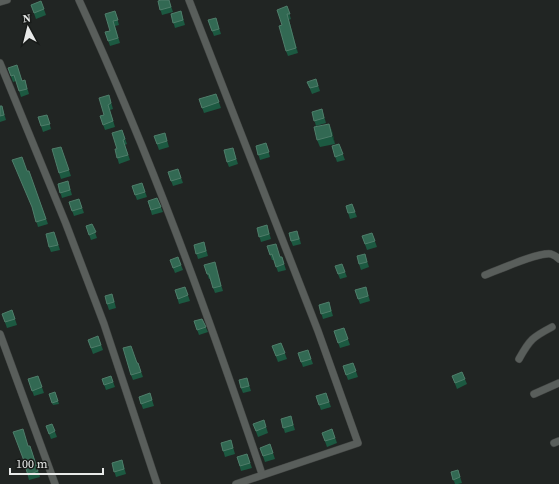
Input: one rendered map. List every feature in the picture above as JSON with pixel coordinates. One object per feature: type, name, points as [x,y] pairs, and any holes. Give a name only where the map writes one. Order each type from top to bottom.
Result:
[{"type":"street","points":[[0,2],[7,0]]},
{"type":"street","points":[[79,0],[165,202],[223,360],[262,474]]},
{"type":"street","points":[[189,0],[318,331],[358,443],[236,484]]},
{"type":"street","points":[[0,63],[66,224],[104,324],[157,484]]},
{"type":"street","points":[[485,275],[540,255],[551,254],[559,259]]},
{"type":"street","points":[[519,359],[526,346],[534,336],[552,327]]},
{"type":"street","points":[[0,334],[55,484]]},
{"type":"street","points":[[534,394],[559,383]]},
{"type":"building","points":[[169,0],[171,7],[160,10],[158,1]]},
{"type":"building","points":[[41,1],[44,9],[34,13],[31,5]]},
{"type":"building","points":[[287,6],[290,14],[287,14],[296,48],[286,51],[279,26],[282,25],[277,10]]},
{"type":"building","points":[[115,11],[118,20],[113,21],[118,38],[108,41],[105,32],[110,31],[105,14]]},
{"type":"building","points":[[181,11],[183,20],[173,23],[171,14]]},
{"type":"building","points":[[216,18],[219,29],[212,31],[208,20]]},
{"type":"building","points":[[17,65],[22,81],[25,80],[27,89],[19,91],[14,75],[11,76],[8,68]]},
{"type":"building","points":[[316,79],[318,86],[310,88],[307,82]]},
{"type":"building","points":[[216,94],[219,102],[202,108],[199,99]]},
{"type":"building","points":[[109,95],[111,103],[108,105],[113,121],[103,125],[100,116],[104,115],[99,98]]},
{"type":"building","points":[[0,106],[2,106],[4,115],[0,116]]},
{"type":"building","points":[[322,109],[324,118],[314,121],[312,112]]},
{"type":"building","points":[[47,115],[50,124],[41,126],[38,117]]},
{"type":"building","points":[[329,124],[332,136],[317,140],[314,127]]},
{"type":"building","points":[[122,130],[125,139],[123,140],[128,155],[117,158],[115,149],[117,149],[112,133]]},
{"type":"building","points":[[165,133],[167,141],[157,144],[154,136]]},
{"type":"building","points":[[266,143],[269,152],[258,155],[256,146]]},
{"type":"building","points":[[339,144],[343,154],[335,157],[332,146]]},
{"type":"building","points":[[61,147],[69,170],[59,173],[52,149]]},
{"type":"building","points":[[233,148],[236,159],[227,162],[224,150]]},
{"type":"building","points":[[22,157],[27,171],[29,171],[46,219],[36,222],[32,207],[12,160]]},
{"type":"building","points":[[178,169],[181,178],[171,181],[168,172]]},
{"type":"building","points":[[68,181],[70,190],[60,193],[58,184]]},
{"type":"building","points":[[142,183],[145,192],[135,195],[132,186]]},
{"type":"building","points":[[157,198],[161,207],[151,210],[148,201]]},
{"type":"building","points":[[79,199],[82,208],[72,211],[69,202]]},
{"type":"building","points":[[352,204],[355,212],[348,213],[346,206]]},
{"type":"building","points":[[92,224],[96,232],[89,235],[86,226]]},
{"type":"building","points":[[267,225],[269,234],[259,237],[257,228]]},
{"type":"building","points":[[297,231],[299,239],[291,241],[289,233]]},
{"type":"building","points":[[54,232],[58,245],[49,247],[46,234]]},
{"type":"building","points":[[372,233],[375,241],[365,244],[362,236]]},
{"type":"building","points":[[204,242],[206,251],[196,254],[194,245]]},
{"type":"building","points":[[276,244],[284,264],[276,267],[272,254],[270,255],[267,246]]},
{"type":"building","points":[[365,254],[367,262],[359,264],[357,256]]},
{"type":"building","points":[[178,257],[181,265],[173,268],[170,260]]},
{"type":"building","points":[[215,262],[221,286],[213,288],[209,274],[207,274],[204,265]]},
{"type":"building","points":[[342,264],[345,272],[338,274],[335,266]]},
{"type":"building","points":[[185,287],[188,295],[178,299],[175,290]]},
{"type":"building","points":[[366,287],[368,296],[358,299],[355,290]]},
{"type":"building","points":[[112,294],[114,302],[107,304],[105,296]]},
{"type":"building","points":[[329,302],[331,311],[321,314],[319,305]]},
{"type":"building","points":[[12,310],[15,319],[5,322],[2,314]]},
{"type":"building","points":[[202,319],[206,327],[197,330],[194,321]]},
{"type":"building","points":[[344,328],[348,339],[338,343],[334,331]]},
{"type":"building","points":[[98,336],[101,345],[91,348],[88,340]]},
{"type":"building","points":[[281,343],[285,353],[276,356],[272,346]]},
{"type":"building","points":[[131,346],[141,372],[131,375],[123,348]]},
{"type":"building","points":[[308,350],[311,359],[301,362],[298,353]]},
{"type":"building","points":[[353,363],[356,371],[346,375],[343,366]]},
{"type":"building","points":[[462,372],[465,379],[455,383],[452,376]]},
{"type":"building","points":[[38,376],[42,387],[32,391],[28,379]]},
{"type":"building","points":[[111,376],[113,382],[104,385],[102,379]]},
{"type":"building","points":[[247,378],[249,386],[241,388],[239,380]]},
{"type":"building","points":[[55,392],[58,401],[52,403],[49,394]]},
{"type":"building","points":[[150,393],[152,400],[141,404],[139,397]]},
{"type":"building","points":[[326,393],[329,402],[319,405],[316,396]]},
{"type":"building","points":[[291,416],[293,425],[283,428],[281,419]]},
{"type":"building","points":[[264,420],[266,427],[256,431],[253,424]]},
{"type":"building","points":[[52,424],[55,431],[49,434],[46,426]]},
{"type":"building","points":[[23,429],[38,471],[28,475],[13,432]]},
{"type":"building","points":[[332,429],[335,438],[325,441],[322,433]]},
{"type":"building","points":[[231,440],[233,448],[223,451],[221,443]]},
{"type":"building","points":[[270,444],[273,453],[263,456],[260,448]]},
{"type":"building","points":[[247,454],[250,463],[240,466],[237,457]]},
{"type":"building","points":[[122,460],[124,469],[114,472],[112,463]]},
{"type":"building","points":[[458,470],[460,477],[453,480],[451,472]]}]
